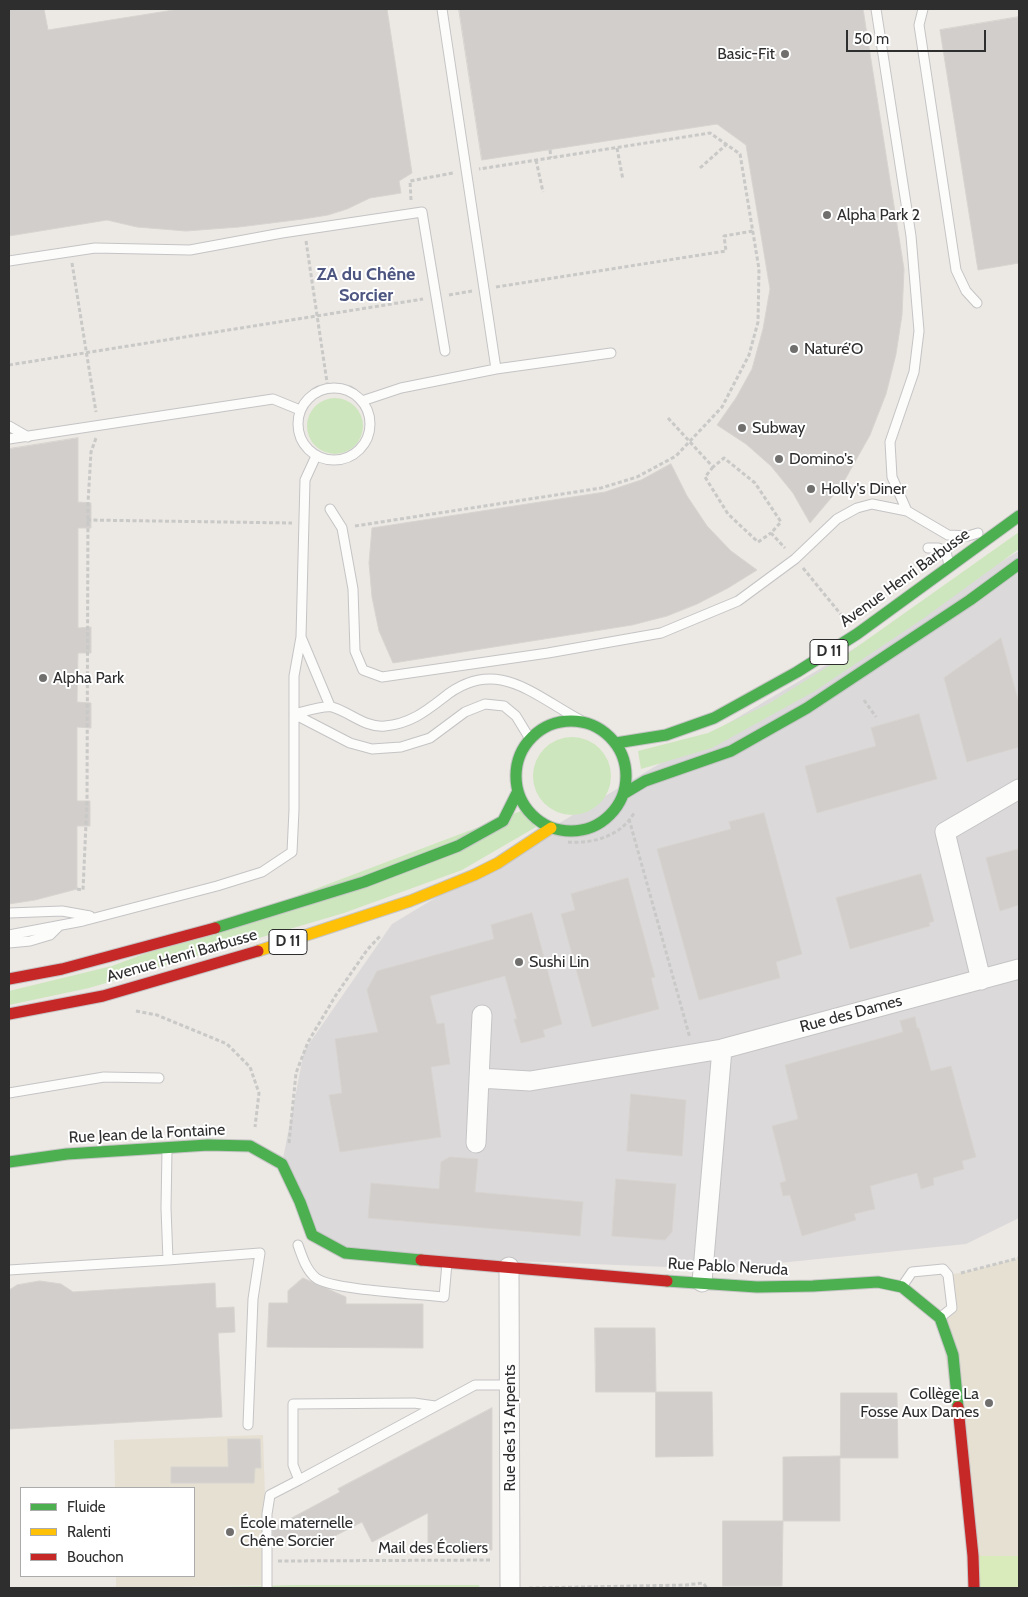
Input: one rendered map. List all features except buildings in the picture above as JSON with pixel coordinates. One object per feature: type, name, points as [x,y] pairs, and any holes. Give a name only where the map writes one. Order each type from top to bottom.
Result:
[{"type":"main road","name":"Avenue Henri Barbusse","points":[[616,743],[666,735],[714,718],[798,672],[857,634],[1019,516]]},
{"type":"main road","name":"D 11","points":[[625,793],[645,781],[731,751],[807,708],[970,600],[1019,564]]},
{"type":"main road","points":[[569,721],[584,722],[602,730],[616,743],[623,756],[627,771],[625,793],[611,814],[598,824],[583,830],[567,832],[551,828],[530,813],[525,807],[518,791],[516,773],[520,755],[530,739],[541,729],[555,723],[569,721]]},
{"type":"main road","name":"Avenue Henri Barbusse","points":[[9,979],[62,969],[207,931],[364,882],[458,846],[503,821],[518,791]]},
{"type":"main road","name":"Avenue Henri Barbusse","points":[[9,1014],[103,996],[300,938],[410,901],[474,876],[498,863],[551,828]]},
{"type":"main road","name":"Rue Jean de la Fontaine","points":[[9,1162],[67,1154],[208,1145],[250,1146],[282,1164]]},
{"type":"main road","name":"Rue Pablo Neruda","points":[[282,1164],[300,1202],[312,1235],[345,1254],[756,1287],[878,1282],[902,1287],[940,1318],[953,1355],[973,1556],[974,1588]]},
{"type":"street","points":[[981,980],[945,832],[1019,789]]},
{"type":"street","name":"Rue des Dames","points":[[479,1078],[530,1081],[722,1049],[1019,969]]},
{"type":"street","points":[[476,1143],[482,1015]]},
{"type":"street","points":[[702,1282],[722,1049]]},
{"type":"street","name":"Rue des 13 Arpents","points":[[509,1267],[510,1588]]},
{"type":"lane","points":[[442,9],[496,369]]},
{"type":"lane","points":[[876,9],[911,236],[917,289],[919,330],[914,372],[890,442],[892,477],[907,511]]},
{"type":"lane","points":[[923,9],[919,25],[956,270],[966,292],[977,303]]},
{"type":"lane","points":[[9,261],[95,248],[190,250],[422,212],[445,351]]},
{"type":"lane","points":[[362,401],[401,388],[496,369],[611,353]]},
{"type":"lane","points":[[338,389],[348,391],[362,401],[370,422],[369,433],[365,443],[358,452],[348,458],[326,460],[316,456],[307,449],[301,441],[298,431],[298,420],[300,410],[310,397],[319,391],[338,389]]},
{"type":"lane","points":[[9,439],[273,398],[300,410]]},
{"type":"lane","points":[[9,426],[28,436]]},
{"type":"lane","points":[[9,935],[59,926],[170,899],[262,872],[292,852],[294,810],[294,676],[301,637],[305,480],[316,456]]},
{"type":"lane","points":[[330,509],[342,528],[353,588],[356,651],[363,670],[382,678],[548,653],[661,633],[738,601],[795,559],[837,519],[857,508],[872,504],[907,511],[948,535],[968,536],[978,533],[983,529]]},
{"type":"lane","points":[[947,567],[949,559],[946,551],[938,548],[928,548],[948,535]]},
{"type":"lane","points":[[301,637],[330,706]]},
{"type":"lane","points":[[294,714],[330,706],[362,722],[383,726],[405,723],[424,713],[454,688],[482,679],[507,680],[534,692],[562,711],[584,722]]},
{"type":"lane","points":[[294,714],[350,743],[372,749],[401,746],[430,738],[465,712],[485,704],[504,706],[516,716],[530,739]]},
{"type":"lane","points":[[9,913],[62,911],[90,916]]},
{"type":"lane","points":[[9,943],[30,941],[50,935],[59,926]]},
{"type":"lane","points":[[9,1093],[104,1077],[159,1078]]},
{"type":"lane","points":[[167,1147],[166,1208],[168,1260]]},
{"type":"lane","points":[[298,1244],[308,1269],[317,1279],[347,1287],[444,1296],[447,1263]]},
{"type":"lane","points":[[9,1270],[260,1253],[252,1299],[248,1425]]},
{"type":"lane","points":[[902,1287],[912,1272],[943,1269],[948,1275],[952,1308],[940,1318]]},
{"type":"lane","points":[[267,1588],[267,1514],[270,1495],[475,1385],[510,1385]]},
{"type":"lane","points":[[298,1480],[292,1466],[293,1404],[414,1403],[435,1406]]},
{"type":"path","points":[[700,168],[726,144]]},
{"type":"path","points":[[617,148],[623,180]]},
{"type":"path","points":[[550,150],[551,158]]},
{"type":"path","points":[[536,160],[542,192]]},
{"type":"path","points":[[402,202],[412,200],[410,181],[453,174]]},
{"type":"path","points":[[304,230],[328,389]]},
{"type":"path","points":[[9,364],[726,251],[724,236],[753,231]]},
{"type":"path","points":[[70,252],[99,425],[91,452],[88,503],[86,826],[83,890],[77,889]]},
{"type":"path","points":[[668,418],[713,467]]},
{"type":"path","points":[[724,458],[755,483],[781,522],[770,533],[758,542],[728,514],[705,477],[724,458]]},
{"type":"path","points":[[770,533],[785,548]]},
{"type":"path","points":[[801,565],[849,624]]},
{"type":"path","points":[[864,700],[876,717]]},
{"type":"path","points":[[562,841],[589,842],[606,837],[621,828],[635,810]]},
{"type":"path","points":[[629,819],[695,1053]]},
{"type":"path","points":[[280,1141],[289,1146],[296,1073],[308,1042],[336,994],[367,950],[385,930]]},
{"type":"path","points":[[128,1009],[157,1015],[227,1044],[250,1068],[260,1093],[254,1131],[259,1132]]},
{"type":"path","points":[[948,1275],[971,1272],[1019,1258]]},
{"type":"path","name":"Mail des Écoliers","points":[[266,1561],[510,1560]]},
{"type":"path","points":[[528,1588],[686,1585],[703,1583],[707,1588]]},
{"type":"shaded area","points":[[1019,551],[1019,1218],[966,1244],[720,1269],[359,1255],[312,1235],[282,1164],[304,1051],[392,924]]},
{"type":"shaded area","name":"Collège La Fosse Aux Dames","points":[[1019,1258],[1019,1556],[973,1556],[940,1318],[952,1307],[948,1275]]},
{"type":"shaded area","name":"École maternelle Chêne Sorcier","points":[[263,1435],[268,1585],[116,1588],[116,1577],[195,1577],[195,1487],[115,1487],[114,1440]]},
{"type":"green space","points":[[335,398],[346,400],[355,406],[361,415],[363,426],[361,437],[355,446],[346,452],[335,454],[324,452],[315,446],[309,437],[307,426],[309,415],[315,406],[324,400]]},
{"type":"green space","points":[[1019,532],[1019,549],[924,618],[815,691],[712,748],[641,769],[638,751],[708,733],[768,704],[837,661]]},
{"type":"green space","points":[[572,737],[587,740],[604,754],[608,761],[611,776],[608,791],[594,808],[587,812],[572,815],[557,812],[540,798],[536,791],[533,776],[536,761],[550,744],[557,740]]},
{"type":"green space","points":[[521,811],[536,827],[462,870],[344,913],[89,988],[9,1005],[9,991],[112,966]]},
{"type":"green space","points":[[973,1556],[1019,1556],[1019,1588],[974,1588]]},
{"type":"green space","points":[[295,1585],[479,1585],[480,1588],[173,1588]]},
{"type":"traffic: fast","points":[[616,743],[666,735],[714,718],[797,672],[857,634],[1019,516]]},
{"type":"traffic: fast","points":[[625,793],[645,781],[731,751],[807,708],[970,600],[1019,564]]},
{"type":"traffic: fast","points":[[571,721],[592,725],[610,737],[622,755],[626,776],[622,797],[610,815],[592,827],[571,831],[550,827],[532,815],[520,797],[516,776],[520,755],[532,737],[550,725],[571,721]]},
{"type":"traffic: fast","points":[[215,928],[364,882],[458,846],[503,821],[518,791]]},
{"type":"traffic: fast","points":[[9,1162],[67,1154],[208,1145],[250,1146],[282,1164],[300,1202],[312,1235],[345,1253],[421,1260]]},
{"type":"traffic: fast","points":[[667,1281],[757,1287],[878,1282],[902,1287],[940,1318],[953,1355],[958,1407]]},
{"type":"traffic: slow","points":[[258,951],[410,901],[474,875],[498,863],[551,828]]},
{"type":"traffic: jam","points":[[9,979],[62,969],[215,928]]},
{"type":"traffic: jam","points":[[9,1014],[103,996],[258,951]]},
{"type":"traffic: jam","points":[[421,1260],[667,1281]]},
{"type":"traffic: jam","points":[[958,1407],[973,1556],[974,1588]]},
{"type":"place","name":"Basic-Fit","points":[[785,54]]},
{"type":"place","name":"Alpha Park 2","points":[[827,215]]},
{"type":"place","name":"Naturé’O","points":[[794,349]]},
{"type":"place","name":"Subway","points":[[742,428]]},
{"type":"place","name":"Domino's","points":[[779,459]]},
{"type":"place","name":"Holly's Diner","points":[[811,489]]},
{"type":"place","name":"Alpha Park","points":[[43,678]]},
{"type":"place","name":"Sushi Lin","points":[[519,962]]},
{"type":"place","name":"Collège La Fosse Aux Dames","points":[[989,1403]]},
{"type":"place","name":"École maternelle Chêne Sorcier","points":[[230,1532]]},
{"type":"district","name":"ZA du Chêne Sorcier","points":[[366,285]]}]
